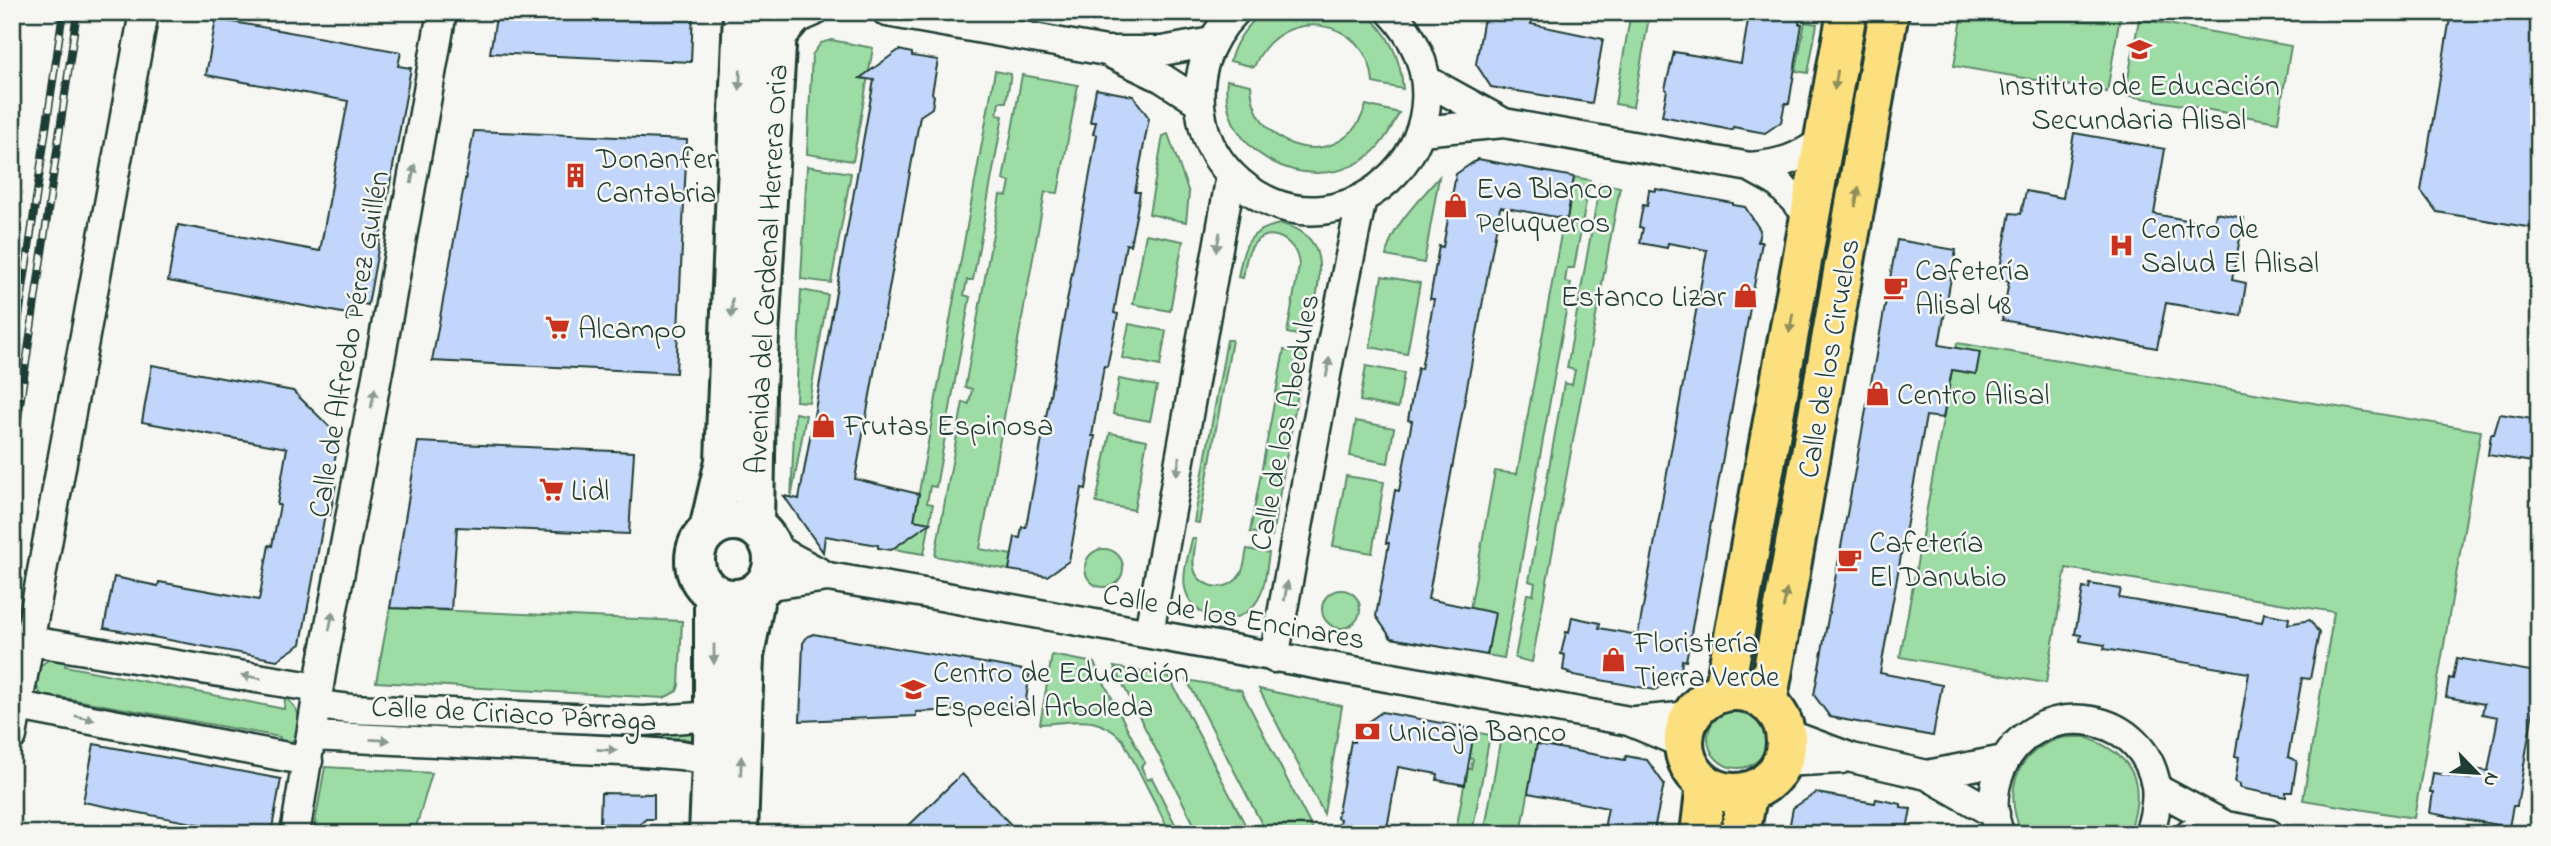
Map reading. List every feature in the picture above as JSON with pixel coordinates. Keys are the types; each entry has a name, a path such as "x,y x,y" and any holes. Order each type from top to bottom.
{"main road":[{"name":"Avenida del Cardenal Herrera Oria","path":"714,593 701,581 696,564 698,545 709,530 725,461 743,12"},
{"name":"Calle de los Ciruelos","path":"1724,692 1847,12"},
{"name":"Calle de los Ciruelos","path":"1778,733 1889,12"},
{"name":"Avenida del Cardenal Herrera Oria","path":"738,834 744,656 760,589 771,574 774,561 763,537 756,388 778,27"},
{"path":"709,530 723,523 739,521 763,537"},
{"path":"709,834 714,716 714,593 735,599 760,589"},
{"path":"1738,691 1752,694 1778,733 1772,777 1748,791 1725,792 1706,785 1689,765 1687,730 1699,706 1710,697 1738,691"},
{"path":"1700,834 1706,785"},
{"path":"1740,834 1748,791"}],"street":[{"path":"12,736 144,12"},
{"name":"Calle de Alfredo Pérez Guillén","path":"310,749 317,697 442,12"},
{"path":"778,27 813,12"},
{"path":"887,12 1106,51 1162,51 1212,43"},
{"path":"1235,12 1225,22 1202,65 1199,102 1209,142 1218,159 1231,174 1259,195 1292,207 1316,209 1339,206 1362,198 1381,186 1412,152 1421,131 1427,107 1426,79 1419,51 1405,27 1391,12"},
{"path":"1106,51 1161,78 1199,102"},
{"path":"1426,79 1504,123"},
{"path":"1421,131 1504,123 1750,167 1779,164 1800,156 1825,140"},
{"path":"1750,167 1777,182 1811,217"},
{"path":"1149,634 1231,174"},
{"name":"Calle de los Abedules","path":"1274,658 1331,348 1362,198"},
{"name":"Calle de los Encinares","path":"763,537 828,577"},
{"name":"Calle de los Encinares","path":"760,589 828,577 1687,730"},
{"name":"Calle de Ciriaco Párraga","path":"30,641 317,697 351,709 644,721 714,716"},
{"name":"Calle de Ciriaco Párraga","path":"18,706 310,749 642,752 712,761"},
{"path":"1997,827 1995,783 2004,760 2020,740 2037,728 2056,721 2076,719 2096,721 2115,729 2132,741 2144,756 2154,775 2157,789 2149,834"},
{"path":"1778,733 1852,758 1927,775 2004,760"},
{"path":"295,834 310,749"},
{"path":"1927,775 1997,827"},
{"path":"2157,789 2226,826 2269,834"},
{"path":"2190,834 2226,826"}],"green space":[{"path":"1264,12 1363,12 1380,27 1392,46 1403,89 1373,83 1368,60 1356,43 1340,32 1321,26 1302,26 1283,33 1266,47 1254,67 1230,61 1243,34"},
{"path":"1631,12 1650,12 1633,107 1615,104"},
{"path":"1864,12 1874,12 1861,87 1851,85"},
{"path":"1963,12 2098,12 2120,16 2107,92 1954,66"},
{"path":"2139,19 2291,46 2278,122 2125,95"},
{"path":"1805,22 1817,24 1808,73 1796,71"},
{"path":"831,40 873,48 853,161 807,154 812,55 821,43"},
{"path":"995,71 1011,74 1006,102 999,102 997,115 1003,116 973,280 967,280 964,295 970,297 936,487 930,486 927,503 933,504 924,554 893,549 917,521 914,520"},
{"path":"1022,75 1078,85 1058,193 1045,192 980,549 1012,555 1009,570 935,556 963,402 969,404 972,389 965,387 1000,195 1007,196 1010,182 1003,180"},
{"path":"1227,80 1251,85 1256,108 1267,127 1283,140 1301,147 1321,147 1339,141 1355,127 1366,105 1399,113 1380,145 1363,160 1340,170 1316,173 1293,170 1270,161 1251,147 1236,128 1228,106"},
{"path":"1848,102 1858,104 1830,254 1820,253"},
{"path":"1168,134 1189,193 1186,222 1149,214 1163,136"},
{"path":"807,166 851,173 831,283 801,279"},
{"path":"1439,177 1424,263 1386,256 1400,223"},
{"path":"1574,177 1590,180 1574,268 1567,268 1565,282 1571,283 1504,658 1487,655 1494,613 1470,609 1495,471 1517,474"},
{"path":"1600,183 1620,187 1532,662 1515,658 1527,594 1533,595 1535,583 1529,581 1564,383 1572,385 1575,370 1567,368"},
{"path":"1281,224 1299,231 1311,241 1317,254 1318,286 1308,337 1287,333 1299,266 1297,256 1287,241 1271,235 1256,242 1247,256 1243,278 1238,277 1242,256 1249,241 1261,230"},
{"path":"1146,234 1183,241 1170,311 1133,304"},
{"path":"1817,269 1827,271 1758,653 1749,652"},
{"path":"1382,276 1420,283 1407,354 1370,347"},
{"path":"801,290 828,295 809,402 796,401"},
{"path":"1129,324 1166,331 1160,366 1122,358"},
{"path":"1227,340 1232,340 1199,523 1194,522"},
{"path":"1957,343 2481,431 2414,818 2303,800 2334,612 2066,568 2046,683 1900,657"},
{"path":"1284,350 1305,354 1272,536 1250,532"},
{"path":"1366,366 1404,373 1398,408 1360,401"},
{"path":"1119,379 1157,386 1150,421 1113,414"},
{"path":"795,413 806,415 791,499"},
{"path":"1356,421 1394,428 1388,463 1350,456"},
{"path":"1110,433 1147,440 1134,510 1096,503"},
{"path":"1346,476 1384,482 1372,553 1333,546"},
{"path":"1192,539 1196,539 1193,560 1195,572 1204,582 1216,587 1229,584 1240,575 1247,549 1269,553 1261,593 1246,613 1225,619 1215,618 1196,608 1189,599 1184,576"},
{"path":"1104,549 1117,555 1123,568 1117,581 1104,587 1091,581 1085,568 1091,555"},
{"path":"1341,590 1355,595 1360,609 1355,623 1341,628 1327,623 1322,609 1327,595"},
{"path":"390,608 682,621 679,685 677,691 664,698 376,682"},
{"path":"1052,655 1094,663 1145,763 1141,766 1147,780 1152,778 1180,834 1171,834 1123,740 1113,731 1085,721 1040,724"},
{"path":"51,658 65,658 65,666 284,709 285,698 300,718 299,732 289,743 280,746 280,737 59,697 57,706 43,696 36,684 38,670"},
{"path":"1114,667 1169,677 1250,834 1199,834"},
{"path":"1187,680 1241,690 1315,834 1267,834"},
{"path":"1259,689 1342,706 1324,814"},
{"path":"1738,708 1759,717 1768,738 1759,759 1738,768 1717,759 1708,738 1717,717"},
{"path":"337,723 631,730 630,736 336,729"},
{"path":"701,727 701,743 683,738 653,738 652,731"},
{"path":"1474,732 1490,735 1472,834 1448,834 1449,829 1456,830 1467,769 1471,769 1473,759 1469,758"},
{"path":"1501,736 1537,744 1521,834 1484,834"},
{"path":"2085,737 2116,753 2126,762 2132,773 2137,800 2129,833 2022,834 2014,805 2014,791 2022,766 2030,755 2057,739"},
{"path":"325,767 432,773 414,834 313,834"}],"building":[{"path":"497,12 693,12 691,62 490,53"},
{"path":"1488,12 1530,12 1531,24 1603,39 1592,103 1491,87 1476,64 1484,17 1487,18"},
{"path":"1754,12 1801,12 1799,24 1802,24 1789,104 1785,103 1781,122 1765,133 1733,127 1732,130 1662,116 1674,52 1741,63 1749,14 1753,15"},
{"path":"2451,12 2539,12 2539,229 2437,212 2421,191"},
{"path":"216,19 401,52 398,66 411,68 368,305 355,302 353,315 168,281 178,225 320,251 348,101 206,75"},
{"path":"899,50 912,53 912,56 938,60 932,108 920,116 855,479 919,494 914,520 930,523 891,550 878,548 878,545 825,536 823,552 784,496 799,499 874,80 860,78"},
{"path":"1096,89 1133,96 1149,118 1135,192 1140,192 1136,216 1130,245 1126,244 1114,313 1118,314 1107,367 1104,366 1086,489 1082,488 1069,561 1047,576 1009,570 1015,537 1020,538 1022,527 1026,527 1056,362 1097,135 1093,134 1096,122 1090,122"},
{"path":"474,131 687,140 676,373 432,361"},
{"path":"2074,133 2165,149 2154,214 2214,225 2216,213 2244,218 2232,280 2246,283 2241,316 2166,303 2157,348 2002,320 2009,281 1998,279 2010,213 2021,214 2026,191 2063,198"},
{"path":"1478,159 1574,177 1567,219 1500,208 1428,599 1495,613 1487,655 1391,638 1376,616 1395,490 1399,491 1412,421 1408,420 1414,386 1418,368 1421,369 1434,299 1430,299 1439,246 1443,247 1456,174"},
{"path":"1656,189 1745,207 1760,230 1758,242 1762,242 1686,661 1682,660 1681,672 1655,690 1568,674 1569,672 1563,670 1565,655 1561,654 1572,617 1600,623 1599,628 1638,635 1707,250 1668,243 1667,248 1640,243 1643,228 1639,227 1643,205 1647,206 1649,190"},
{"path":"1897,240 1956,250 1939,345 1980,352 1976,374 1952,370 1943,418 1926,416 1880,673 1942,685 1933,736 1830,717 1814,695"},
{"path":"152,365 293,391 339,436 331,482 336,483 330,515 325,514 301,644 277,660 104,628 114,577 158,586 159,582 259,600 269,545 272,546 280,505 277,505 287,448 142,422"},
{"path":"2500,414 2539,420 2539,463 2488,455 2491,434 2494,434"},
{"path":"418,442 634,452 629,534 457,527 451,610 390,608"},
{"path":"2090,584 2121,589 2119,598 2262,622 2264,613 2289,618 2288,624 2310,620 2319,633 2310,679 2302,678 2288,757 2297,761 2292,792 2286,792 2286,797 2240,788 2240,784 2235,782 2239,757 2235,756 2249,673 2104,649 2105,645 2080,641 2081,635 2075,634 2083,588 2089,589"},
{"path":"813,634 1030,671 1025,707 916,712 916,716 800,721 803,643"},
{"path":"2457,658 2536,672 2533,693 2536,693 2517,806 2513,806 2509,827 2430,813 2433,773 2471,779 2473,769 2488,771 2498,717 2482,714 2484,704 2446,697 2449,678 2453,679"},
{"path":"1382,712 1468,728 1468,731 1474,732 1465,785 1437,780 1438,774 1398,767 1386,834 1337,834 1340,819 1337,818 1351,741 1354,742 1356,730"},
{"path":"94,744 281,779 271,834 212,834 213,827 83,802"},
{"path":"1537,744 1625,760 1626,756 1647,760 1664,784 1653,834 1603,834 1608,808 1528,793"},
{"path":"962,774 1020,834 900,834"},
{"path":"601,793 654,794 654,819 646,819 639,825 600,824"},
{"path":"1816,793 1875,803 1876,799 1901,804 1901,808 1911,809 1906,834 1788,834 1793,808"}],"railway":[{"path":"12,365 63,12"},
{"path":"12,460 77,12"}],"place":[{"name":"Instituto de Educación Secundaria Alisal","path":"2139,50"},
{"name":"Donanfer Cantabria","path":"576,175"},
{"name":"Eva Blanco Peluqueros","path":"1456,205"},
{"name":"Centro de Salud El Alisal","path":"2121,245"},
{"name":"Cafetería Alisal 48","path":"1895,287"},
{"name":"Estanco Lizar","path":"1746,296"},
{"name":"Alcampo","path":"558,328"},
{"name":"Centro Alisal","path":"1877,394"},
{"name":"Frutas Espinosa","path":"824,425"},
{"name":"Lidl","path":"551,490"},
{"name":"Cafetería El Danubio","path":"1849,559"},
{"name":"Floristería Tierra Verde","path":"1614,659"},
{"name":"Centro de Educación Especial Arboleda","path":"913,689"},
{"name":"Unicaja Banco","path":"1368,731"}]}
